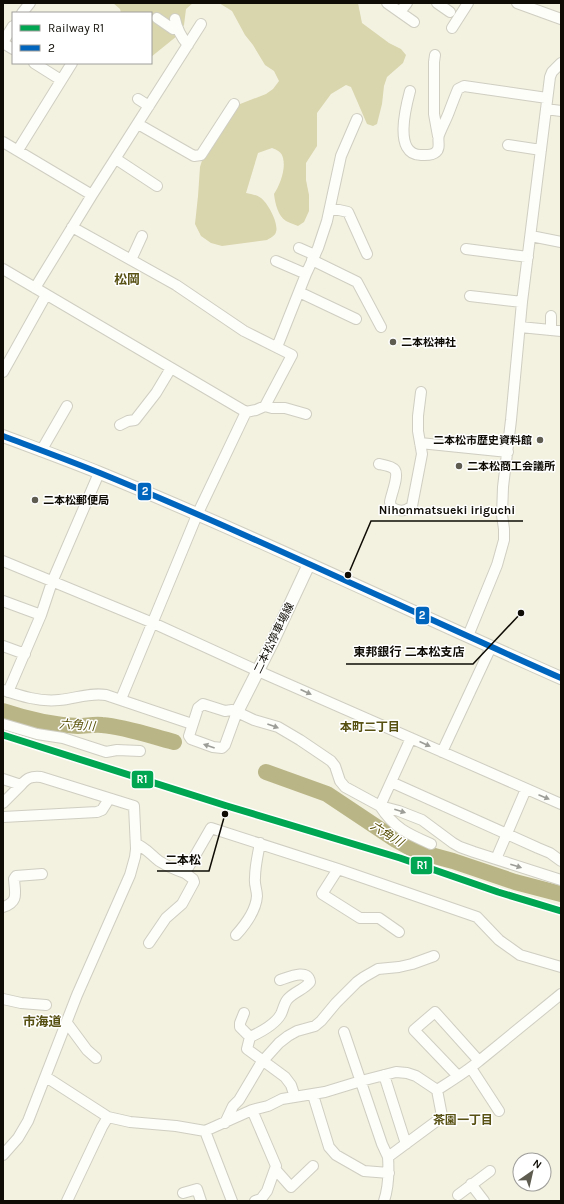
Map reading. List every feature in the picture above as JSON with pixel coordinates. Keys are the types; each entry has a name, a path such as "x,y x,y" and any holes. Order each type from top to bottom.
{"main road":[{"path":"3,436 100,473 198,515 561,678"},
{"name":"二本松停車場線","path":"237,712 309,564"}],"street":[{"path":"23,12 30,3"},
{"path":"387,3 414,22"},
{"path":"400,12 407,3"},
{"path":"437,3 450,12"},
{"path":"452,28 468,3"},
{"path":"517,3 561,19"},
{"path":"157,18 173,29 176,24 183,40 188,45"},
{"path":"35,288 92,195 201,24"},
{"path":"9,26 3,42 12,48"},
{"path":"410,91 404,122 405,144 407,149 418,155 435,153 439,146 434,114 434,62 436,55"},
{"path":"468,636 497,565 504,540 502,515 503,487 508,452 522,302 550,77 552,72 561,63"},
{"path":"36,64 61,80"},
{"path":"18,150 71,64"},
{"path":"438,136 458,89 464,86 547,98"},
{"path":"138,99 149,106"},
{"path":"138,124 194,156 200,155 234,104"},
{"path":"546,109 561,111"},
{"path":"277,347 327,221 341,156 344,146 357,119"},
{"path":"3,142 92,195"},
{"path":"508,145 541,150"},
{"path":"116,159 157,186"},
{"path":"330,208 348,212 367,254"},
{"path":"3,269 246,412 256,410 264,406 292,356 244,331 176,285 72,227"},
{"path":"131,260 142,236"},
{"path":"531,236 561,242"},
{"path":"299,248 313,258 357,282 381,327"},
{"path":"466,249 528,257"},
{"path":"276,261 306,274"},
{"path":"299,292 356,318"},
{"path":"3,371 46,295"},
{"path":"470,296 522,302"},
{"path":"520,327 556,330 551,316"},
{"path":"120,425 128,421 135,420 156,393 171,368"},
{"path":"379,464 391,467 395,470 396,475 390,502 391,507 403,511 408,509 412,506 422,454 418,431 421,392"},
{"path":"41,451 68,406"},
{"path":"264,406 272,408 285,408 306,414"},
{"path":"121,699 198,515 246,412"},
{"path":"420,443 508,452"},
{"path":"100,473 52,582 25,654 5,691 38,700 58,700 99,694 121,699 192,724"},
{"path":"3,561 153,623 561,804"},
{"path":"3,601 40,615"},
{"path":"3,646 25,654"},
{"path":"442,752 491,647"},
{"path":"237,712 225,745 222,748 213,747 191,739 189,736 198,708 203,704 225,711 232,710 237,712 254,720 278,727 324,755 331,761 335,766 343,785 380,806 399,811 422,820 460,847 496,859 560,876"},
{"path":"3,724 37,734 63,738 106,752 117,750 140,751"},
{"path":"380,806 411,738"},
{"path":"3,803 27,779 33,776 41,777 134,806 136,844 135,857 130,875 77,995 46,1077 24,1129 3,1155"},
{"path":"3,780 21,785"},
{"path":"391,782 550,854 561,862"},
{"path":"496,859 526,789"},
{"path":"3,817 97,812 102,810 108,798"},
{"path":"380,806 392,822 406,833 431,844"},
{"path":"185,873 211,828 338,869 477,917 499,940 520,956 561,967"},
{"path":"236,935 245,925 255,906 257,895 254,886 260,843"},
{"path":"136,844 141,846 160,861 185,873 194,882 182,904 166,918 149,943"},
{"path":"338,869 322,894 360,918 379,918 399,932"},
{"path":"3,907 12,902 15,898 14,879 16,876 42,874"},
{"path":"225,1123 233,1106 239,1100 263,1060 279,1043 288,1036 302,1029 315,1026 357,982 378,969 400,967 434,956"},
{"path":"280,980 302,974 307,975 310,982 287,1000 276,1020 266,1028 250,1037 247,1048 285,1077 291,1084 295,1097"},
{"path":"437,1090 471,1068 561,994"},
{"path":"3,1007 3,999 21,1003 46,1005"},
{"path":"458,1076 414,1030 435,1012 479,1061"},
{"path":"244,1013 240,1027 250,1037"},
{"path":"67,1023 87,1050 96,1058"},
{"path":"344,1032 382,1144 388,1157 389,1173 384,1201"},
{"path":"471,1068 500,1111"},
{"path":"46,1077 108,1117 130,1122 176,1126 205,1131 252,1110 268,1106 282,1099 313,1095 396,1072 407,1073 416,1076 437,1090 442,1116 388,1157"},
{"path":"384,1075 406,1144"},
{"path":"313,1095 329,1147 336,1155 364,1170 389,1173"},
{"path":"252,1110 276,1166 267,1191 261,1199 255,1201"},
{"path":"67,1201 108,1117"},
{"path":"205,1131 232,1201"},
{"path":"275,1169 292,1187 313,1166"},
{"path":"458,1195 490,1171"},
{"path":"471,1184 484,1201"},
{"path":"183,1193 197,1188 201,1201"}],"shaded area":[{"path":"113,3 193,3 186,9 184,25 177,36 152,56 152,12 121,12 120,9"},
{"path":"219,3 358,3 362,23 389,43 401,49 406,55 403,63 387,77 377,124 373,126 367,124 351,87 346,85 331,94 317,113 317,146 306,163 309,211 304,222 298,226 287,222 283,219 277,209 274,194 282,177 284,162 280,153 272,148 258,153 246,193 259,197 267,204 276,224 277,228 275,233 267,240 222,246 211,243 201,236 195,224 200,167 205,151 235,106 266,94 273,89 279,81 274,71 265,65 245,35 232,11"}],"waterway":[{"name":"六角川","path":"3,711 49,723 78,726 111,726 174,742"},
{"name":"六角川","path":"266,772 327,794 396,840 416,851 453,861 515,882 561,894"}],"rail line":[{"name":"R1","path":"3,735 227,806 400,858 498,892 561,911"}],"transit line":[{"name":"2","path":"3,436 100,473 216,522 561,678"}],"place":[{"name":"二本松神社","path":"393,342"},
{"name":"二本松市歴史資料館","path":"540,440"},
{"name":"二本松商工会議所","path":"459,466"},
{"name":"二本松郵便局","path":"35,500"},
{"name":"Nihonmatsueki iriguchi","path":"348,575"},
{"name":"東邦銀行 二本松支店","path":"521,613"},
{"name":"二本松","path":"225,814"}],"district":[{"name":"松岡","path":"127,279"},
{"name":"本町二丁目","path":"370,727"},
{"name":"市海道","path":"42,1021"},
{"name":"茶園一丁目","path":"463,1120"}]}
